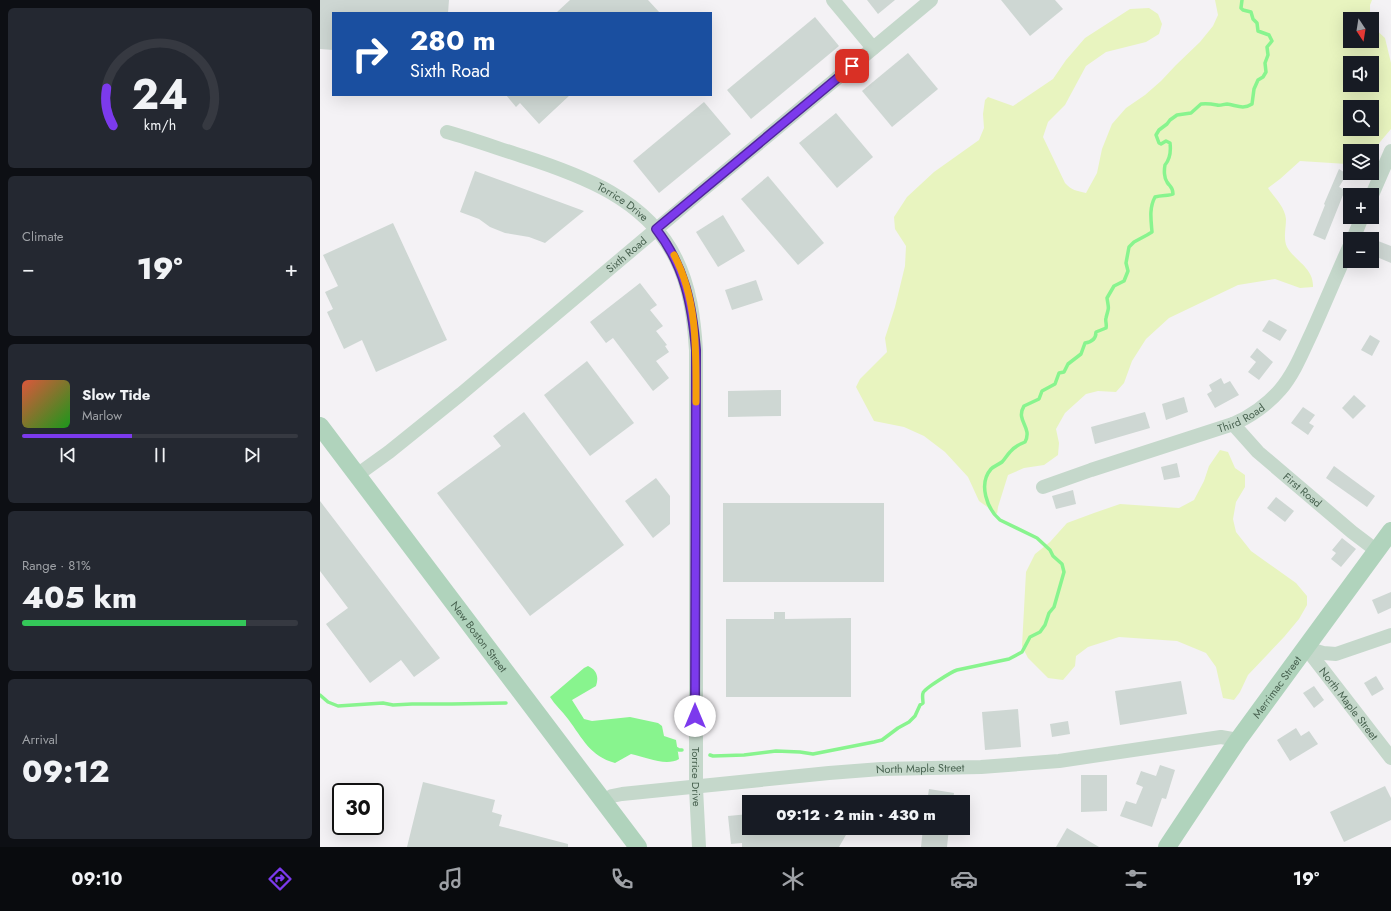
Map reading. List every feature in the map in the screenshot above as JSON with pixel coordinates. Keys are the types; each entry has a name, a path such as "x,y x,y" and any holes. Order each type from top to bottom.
{"main road":[{"name":"New Boston Street","path":"320,426 638,847"},
{"name":"Merrimac Street","path":"1167,847 1238,740 1391,531"}],"street":[{"path":"833,0 873,48"},
{"name":"Sixth Road","path":"357,475 385,456 455,399 931,0"},
{"name":"Torrice Drive","path":"447,132 556,167 607,190 633,207 656,229 671,250 684,279 692,313 696,350 696,788 699,847"},
{"path":"1375,188 1391,151"},
{"name":"Third Road","path":"1043,486 1112,462 1233,424 1246,418 1278,392 1288,379 1302,352 1343,261"},
{"name":"First Road","path":"1233,424 1258,452 1352,532 1377,551"},
{"path":"1306,648 1323,653 1336,654 1390,636"},
{"name":"North Maple Street","path":"1306,648 1391,758"},
{"name":"North Maple Street","path":"604,801 617,795 696,788 790,776 881,769 964,768 1033,764 1064,761 1221,737 1238,740"}],"shaded area":[{"path":"1215,0 1372,0 1370,12 1343,12 1343,48 1379,48 1379,32 1385,38 1391,63 1391,129 1379,144 1343,144 1343,164 1300,161 1268,188 1284,210 1286,219 1285,237 1287,247 1307,270 1312,280 1313,287 1300,288 1275,279 1238,285 1169,318 1146,339 1132,361 1124,383 1116,392 1098,391 1086,394 1065,413 1056,429 1059,443 1058,455 1044,465 1024,468 1008,475 997,514 979,501 968,477 945,452 924,436 904,427 874,421 856,387 860,379 887,352 885,338 895,307 905,266 906,246 895,229 894,217 907,197 934,172 979,140 984,128 983,114 985,100 988,97 1013,106 1053,79 1066,60 1085,38 1130,9 1149,8 1158,14 1162,24 1159,34 1146,42 1106,52 1086,66 1065,105 1048,122 1043,137 1065,183 1072,189 1086,193 1097,173 1102,149 1112,124 1126,108 1145,95 1161,81 1200,42 1213,26 1218,15"},
{"path":"1220,450 1228,452 1235,468 1245,475 1245,487 1236,502 1233,519 1236,532 1251,551 1296,583 1307,596 1307,605 1299,619 1248,675 1240,692 1234,700 1223,698 1216,667 1206,653 1177,641 1119,637 1088,647 1076,656 1075,666 1063,680 1048,678 1028,658 1022,646 1026,572 1035,554 1050,542 1067,523 1120,504 1179,508 1194,500 1204,481 1209,466"},
{"path":"588,666 596,674 596,686 572,700 584,719 592,721 630,717 658,723 662,726 664,736 676,740 679,759 662,762 631,754 615,763 599,756 588,746 550,697"}],"building":[{"path":"320,0 449,0 448,12 332,12 332,50 320,49"},
{"path":"570,0 648,0 659,12 557,12"},
{"path":"867,0 895,0 878,14"},
{"path":"1001,0 1055,0 1063,9 1030,36"},
{"path":"815,17 839,46 751,119 727,90"},
{"path":"908,53 938,89 892,127 862,91"},
{"path":"507,96 569,96 539,124 520,103 516,107"},
{"path":"704,102 731,134 659,193 633,161"},
{"path":"836,113 873,157 837,188 799,143"},
{"path":"1339,169 1343,172 1343,180 1339,187 1343,189 1343,195 1325,240 1313,235 1325,205 1324,204"},
{"path":"475,171 584,211 545,243 529,237 505,233 490,227 479,219 460,212"},
{"path":"768,176 824,243 798,265 741,199"},
{"path":"723,215 745,251 718,267 696,232"},
{"path":"393,223 447,340 376,372 362,340 344,349 327,312 333,309 325,292 338,286 323,255"},
{"path":"1379,241 1391,246 1391,263 1379,258"},
{"path":"756,280 763,300 732,310 725,290"},
{"path":"640,283 657,305 650,310 663,326 656,331 667,345 665,346 669,352 656,361 669,378 653,391 613,338 606,343 590,322"},
{"path":"1269,320 1287,330 1280,341 1262,331"},
{"path":"1370,335 1380,341 1372,356 1361,350"},
{"path":"1257,348 1273,362 1259,380 1248,372 1256,362 1250,357"},
{"path":"587,361 634,423 590,456 544,395"},
{"path":"1221,378 1224,384 1230,381 1239,395 1215,408 1207,394 1212,391 1209,385"},
{"path":"781,390 781,416 728,417 728,391"},
{"path":"1354,395 1366,406 1353,419 1342,408"},
{"path":"1184,397 1188,412 1166,420 1162,404"},
{"path":"1303,407 1315,415 1309,423 1314,426 1308,435 1291,423"},
{"path":"524,412 624,545 530,616 437,493 501,446 493,436"},
{"path":"1145,412 1150,428 1095,444 1091,427"},
{"path":"1177,463 1180,477 1164,480 1161,467"},
{"path":"1334,466 1375,496 1367,507 1326,478"},
{"path":"656,478 670,496 670,524 653,538 625,501"},
{"path":"1073,490 1076,504 1056,509 1052,496"},
{"path":"1276,497 1294,511 1285,522 1267,508"},
{"path":"320,501 440,658 414,677 401,660 370,683 326,624 348,608 320,571"},
{"path":"723,503 884,503 884,582 723,582"},
{"path":"1342,538 1356,549 1341,567 1331,559 1336,553 1332,550"},
{"path":"1391,592 1391,608 1378,614 1372,600"},
{"path":"774,612 785,612 785,619 851,618 851,697 726,697 726,619 774,619"},
{"path":"1376,676 1384,689 1372,696 1364,683"},
{"path":"1181,681 1187,714 1120,725 1115,691"},
{"path":"1314,686 1324,700 1314,708 1303,693"},
{"path":"1018,709 1021,747 985,750 982,712"},
{"path":"1068,721 1070,734 1052,737 1050,724"},
{"path":"1296,728 1301,736 1309,731 1318,744 1290,761 1277,740"},
{"path":"1160,765 1175,770 1166,799 1162,798 1152,827 1120,816 1126,801 1136,804 1143,787 1136,784 1141,771 1156,776"},
{"path":"1081,775 1107,775 1107,811 1081,812"},
{"path":"423,782 495,800 492,812 502,815 499,826 568,844 568,847 407,847"},
{"path":"1385,786 1391,798 1391,820 1344,842 1330,812"},
{"path":"929,789 954,793 954,795 928,795"},
{"path":"742,815 742,835 846,835 839,847 742,847 742,843 731,844 728,816"},
{"path":"1067,828 1099,847 1056,847"},
{"path":"922,835 948,835 947,847 921,847"}],"waterway":[{"path":"710,755 744,755 776,751 813,754 882,740 909,722 915,716 920,705 923,703 923,693 933,684 957,670 1009,659 1022,652 1030,637 1040,632 1045,625 1049,613 1054,607 1064,572 1062,564 1037,538 1000,520 995,515 991,510 986,496 985,482 987,475 991,469 1002,462 1013,449 1025,442 1027,432 1021,416 1024,406 1039,399 1042,391 1055,384 1059,373 1064,372 1068,364 1081,354 1085,343 1093,340 1096,332 1106,328 1108,308 1107,298 1114,286 1124,281 1128,271 1126,263 1129,247 1134,242 1152,232 1151,210 1155,197 1173,194 1172,188 1166,180 1164,174 1165,165 1170,155 1170,143 1166,141 1161,144 1159,143 1156,135 1159,130 1177,115 1191,113 1201,104 1227,104 1243,107 1252,104 1254,89 1258,80 1263,77 1266,72 1265,63 1268,55 1267,47 1272,41 1269,35 1258,31 1257,23 1253,19 1251,12 1241,8 1242,0"},
{"path":"320,695 328,702 338,706 383,703 393,705 506,703"},
{"path":"674,747 682,750"}],"slow traffic":[{"path":"674,255 684,279 693,320 696,350 696,402"}],"route":[{"path":"695,716 696,350 692,313 684,279 671,250 656,229 852,66"}]}
